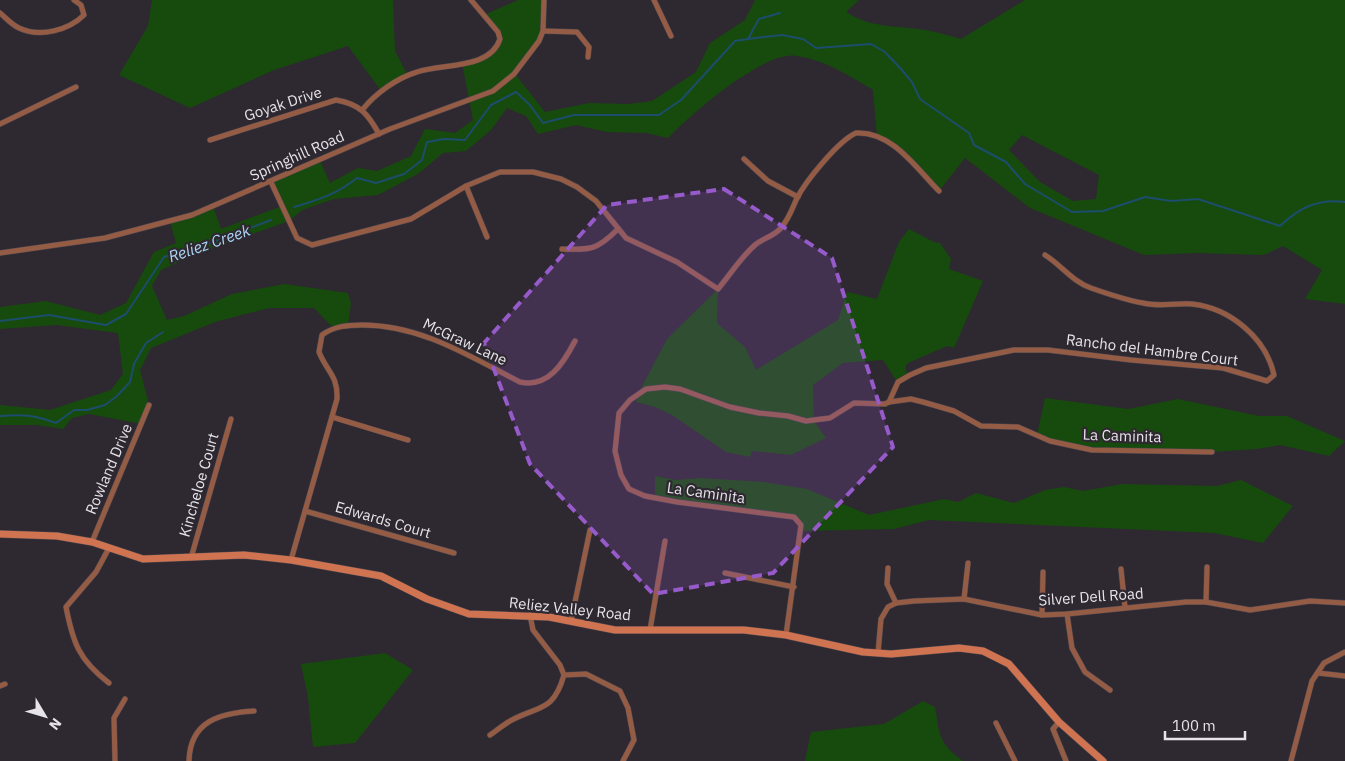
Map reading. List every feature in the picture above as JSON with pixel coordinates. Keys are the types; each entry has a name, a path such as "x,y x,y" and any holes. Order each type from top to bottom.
{"main road":[{"name":"Reliez Valley Road","path":"0,534 57,536 92,542 143,559 244,555 291,560 381,576 427,599 469,614 530,616 570,621 615,630 744,630 786,635 878,653 906,654 959,648 983,651 1009,664 1059,722 1103,761"}],"street":[{"path":"0,14 19,28 43,33 76,23 84,14 81,5 74,0"},
{"path":"379,134 363,109 382,92 415,72 472,62 492,52 500,39 498,32 471,0"},
{"name":"Springhill Road","path":"0,253 105,238 192,215 379,134 498,88 514,74 540,41 543,31 544,0"},
{"path":"654,0 671,36"},
{"path":"543,31 576,32 589,47 588,57"},
{"path":"0,124 76,87"},
{"name":"Goyak Drive","path":"210,140 336,100 351,102 363,109"},
{"path":"271,182 297,238 312,245 411,219 466,186 500,172 532,172 561,179 596,201 618,229 631,241 677,262 718,289 757,243 768,239 780,230 790,216 798,197 849,136 863,133 877,136 892,143 939,191"},
{"path":"744,159 768,181 798,197"},
{"path":"466,186 487,237"},
{"path":"562,249 585,250 603,244 618,229"},
{"name":"Rancho del Hambre Court","path":"889,402 898,382 926,368 1001,352 1048,350 1223,368 1267,381 1274,375 1267,354 1257,339 1249,330 1231,318 1201,306 1142,303 1092,289 1083,285 1045,255"},
{"name":"McGraw Lane","path":"291,560 332,417 338,386 319,352 322,335 329,330 348,325 381,325 411,330 444,342 520,382 530,384 537,384 549,376 567,356 575,341"},
{"name":"La Caminita","path":"786,635 801,525 794,517 644,496 629,489 624,482 615,452 620,413 630,400 646,389 664,386 680,389 730,406 806,421 830,418 854,403 877,405 911,400 954,411 981,426 1018,426 1050,442 1092,450 1212,452"},
{"name":"Rowland Drive","path":"92,542 149,405"},
{"path":"332,417 408,440"},
{"name":"Kincheloe Court","path":"191,558 231,419"},
{"name":"Edwards Court","path":"305,511 454,553"},
{"path":"570,621 590,530"},
{"path":"650,630 666,541"},
{"path":"108,683 92,671 83,660 71,634 66,607 96,572 110,548"},
{"path":"964,599 968,562"},
{"path":"1206,602 1207,567"},
{"path":"878,653 881,619 888,607 896,603 887,584 888,568"},
{"path":"1121,569 1125,608"},
{"path":"1042,615 1043,572"},
{"path":"724,573 794,587"},
{"name":"Silver Dell Road","path":"896,603 964,599 1042,615 1206,602 1250,610 1310,601 1345,603"},
{"path":"1067,614 1072,648 1084,672 1110,690"},
{"path":"490,735 510,721 543,708 557,695 564,674 560,664 533,630 530,616"},
{"path":"1291,761 1312,682 1324,663 1345,652"},
{"path":"1318,673 1345,676"},
{"path":"564,674 586,674 620,691 628,708 634,740 623,761"},
{"path":"114,761 114,718 125,699"},
{"path":"188,761 192,737 208,722 236,712 254,711"},
{"path":"1059,722 1053,729 1066,761"},
{"path":"996,723 1015,761"}],"highlighted area":[{"path":"724,189 832,258 893,447 773,573 653,594 530,464 484,343 607,205"}],"green space":[{"path":"152,0 393,0 395,51 408,76 382,92 348,46 274,70 190,108 119,75 148,26"},
{"path":"518,0 544,0 543,31 515,74 545,112 589,103 629,104 652,101 696,72 710,43 745,20 755,0 859,0 846,12 867,22 920,29 961,39 1025,0 1345,0 1345,304 1305,299 1322,270 1283,246 1264,255 1196,253 1144,255 1030,208 965,158 939,191 900,151 877,136 873,90 837,69 817,61 797,56 783,57 766,63 729,86 693,114 668,138 646,133 607,132 576,125 538,134 526,116 507,108 491,130 466,151 443,153 418,174 378,195 334,199 302,210 289,221 202,252 161,270 152,286 167,320 184,316 232,294 284,284 348,293 351,303 348,325 334,329 314,308 269,308 215,322 151,348 140,370 149,405 142,424 89,414 72,418 63,429 37,425 0,425 0,405 50,410 111,390 123,374 118,333 56,325 0,329 0,307 46,301 100,315 126,303 154,252 176,243 170,221 213,206 221,229 282,206 271,182 319,159 330,183 358,168 377,171 411,156 425,129 455,133 473,120 462,63 482,57 498,46 498,32 484,15","holes":["1022,135 1099,175 1096,199 1073,201 1040,182 1009,150"]},
{"path":"909,229 934,242 940,243 951,259 949,269 983,281 954,348 947,346 908,363 905,367 907,373 896,380 883,360 843,363 813,385 814,421 826,438 791,455 752,451 750,457 726,452 672,415 655,407 636,402 640,390 667,339 718,289 717,323 745,347 756,370 838,320 847,292 877,299 899,242"},
{"path":"1045,398 1128,409 1178,399 1259,416 1287,416 1345,441 1329,456 1280,445 1257,449 1212,452 1092,450 1037,435"},
{"path":"655,476 676,480 700,478 764,482 807,489 869,515 944,499 958,502 976,493 1014,503 1045,490 1064,487 1083,491 1122,484 1217,486 1241,480 1293,506 1263,543 1214,533 929,520 894,529 801,531 801,525 794,517 655,498"},
{"path":"385,653 413,670 355,743 313,747 308,697 301,664"},
{"path":"923,701 935,707 941,738 949,749 963,761 805,761 811,732 884,724"}],"waterway":[{"name":"Reliez Creek","path":"294,207 327,196 357,178 376,183 404,174 422,160 427,142 444,139 465,140 491,105 516,92 530,105 543,123 574,115 659,115 681,100 735,41 748,39 759,19 780,13"},
{"path":"748,39 782,35 803,39 816,48 871,44 885,52 901,69 912,82 920,99 969,133 974,145 1006,162 1025,184 1072,212 1103,211 1145,197 1171,201 1198,199 1280,226 1302,209 1318,203 1345,202"},
{"name":"Reliez Creek","path":"0,321 49,315 106,325 126,314 164,257 208,244 271,220"},
{"path":"0,416 28,416 56,423 74,410 87,410 105,405 117,396 130,382 134,364 146,343 163,332"}]}
